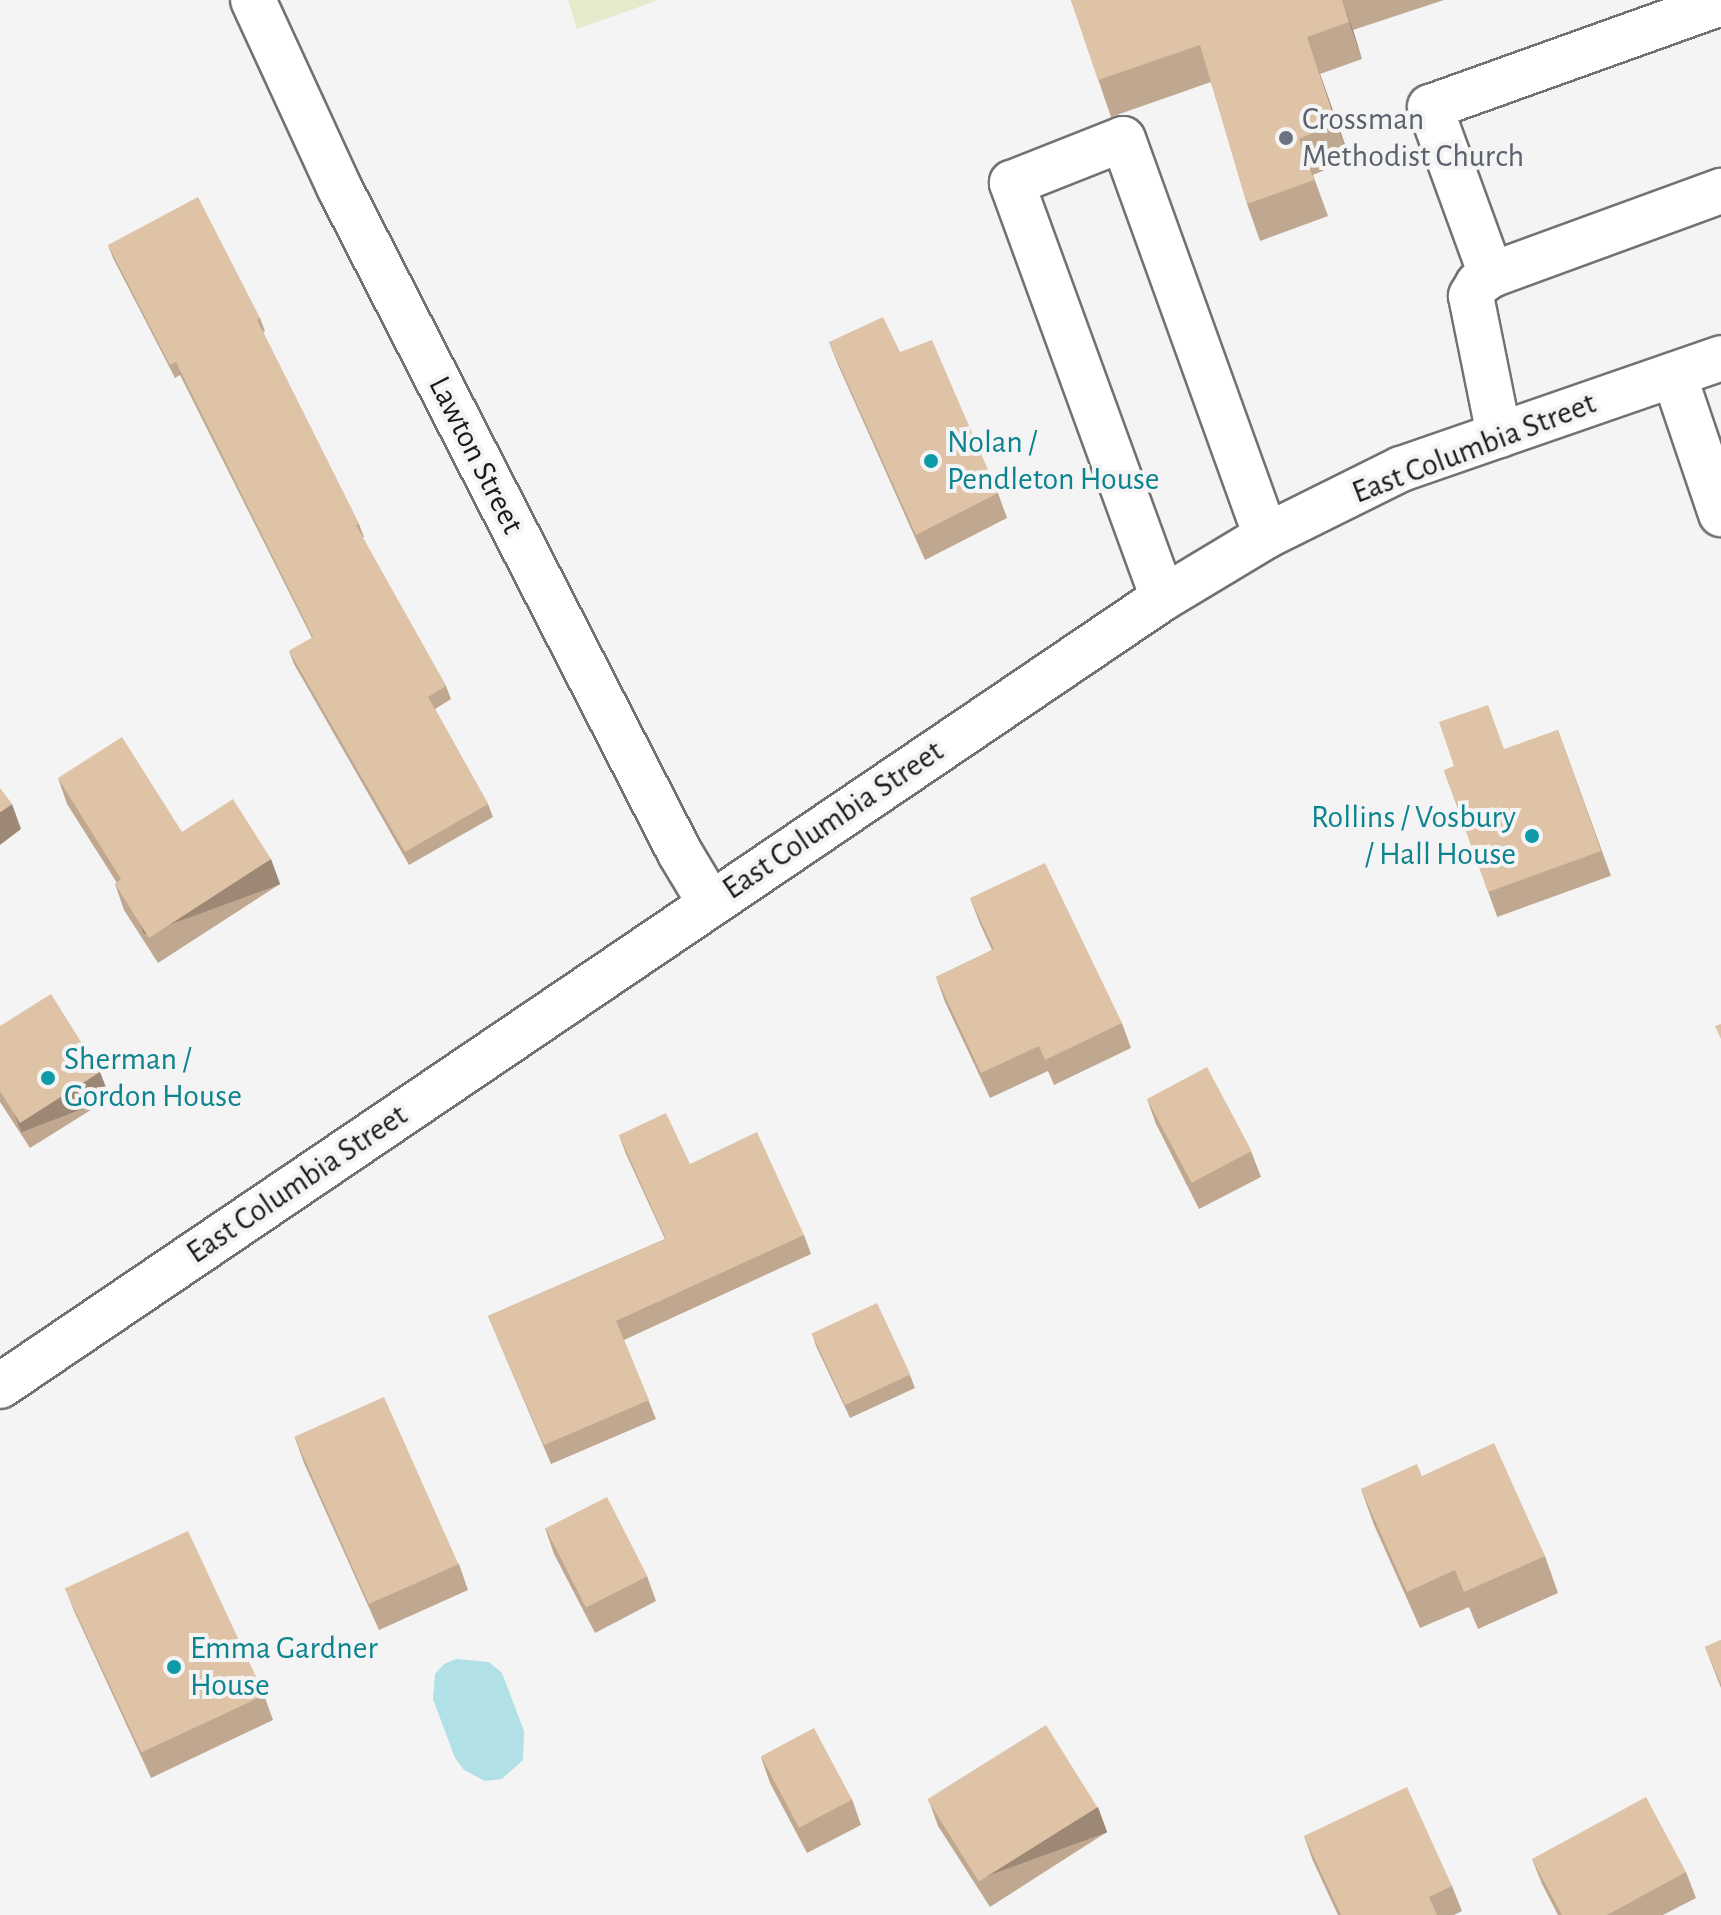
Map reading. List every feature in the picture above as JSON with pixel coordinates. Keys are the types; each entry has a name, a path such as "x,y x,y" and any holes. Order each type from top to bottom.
{"street":[{"name":"Lawton Street","path":"253,0 346,201 673,841 710,903"},
{"path":"1491,275 1430,107 1721,3"},
{"path":"1163,598 1012,183 1123,139 1266,536"},
{"path":"1499,435 1471,296 1478,284 1491,275 1721,191"},
{"name":"East Columbia Street","path":"0,1386 1163,598 1266,536 1401,469 1721,358"},
{"path":"1674,375 1721,514"}],"green space":[{"path":"568,0 659,0 577,29"}],"water":[{"path":"456,1659 489,1662 502,1673 524,1731 523,1760 502,1779 485,1781 464,1770 455,1758 433,1699 435,1674 444,1664"}],"building":[{"name":"Crossman Methodist Church","path":"1071,0 1342,0 1349,22 1307,37 1336,123 1299,139 1314,180 1247,204 1200,45 1098,80"},
{"path":"198,197 260,318 257,320 359,524 356,525 446,686 428,697 488,804 405,852 289,651 313,637 176,362 170,365 108,245"},
{"name":"Nolan / Pendleton House","path":"883,317 900,352 932,340 998,493 916,535 829,342"},
{"name":"Rollins / Vosbury / Hall House","path":"1488,705 1504,749 1558,730 1601,851 1488,892 1444,770 1454,766 1439,722"},
{"path":"122,737 182,832 233,799 271,859 149,938 115,884 121,879 58,778"},
{"path":"0,788 12,804 0,812"},
{"path":"1045,863 1122,1023 1045,1060 1039,1046 981,1073 936,977 994,949 970,898"},
{"name":"Sherman / Gordon House","path":"51,994 100,1072 20,1123 0,1091 0,1026"},
{"path":"1721,1024 1721,1039 1715,1026"},
{"path":"1207,1067 1252,1151 1192,1183 1147,1099"},
{"path":"666,1113 690,1164 757,1132 804,1235 616,1321 649,1400 544,1445 488,1316 666,1239 619,1135"},
{"path":"877,1303 910,1375 845,1405 812,1333"},
{"path":"384,1397 458,1564 369,1604 294,1437"},
{"path":"1494,1443 1545,1556 1464,1592 1455,1570 1407,1592 1361,1489 1417,1464 1422,1476"},
{"path":"607,1497 647,1576 586,1608 546,1528"},
{"name":"Emma Gardner House","path":"188,1531 264,1695 141,1753 65,1588"},
{"path":"1721,1640 1721,1684 1705,1647"},
{"path":"1046,1725 1097,1807 979,1881 927,1799"},
{"path":"814,1728 852,1800 799,1828 761,1756"},
{"path":"1407,1787 1452,1886 1429,1897 1437,1915 1341,1915 1304,1836"},
{"path":"1646,1797 1686,1872 1607,1915 1562,1915 1532,1859"}],"place":[{"name":"Crossman Methodist Church","path":"1286,138"},
{"name":"Nolan / Pendleton House","path":"931,461"},
{"name":"Rollins / Vosbury / Hall House","path":"1532,836"},
{"name":"Sherman / Gordon House","path":"48,1078"},
{"name":"Emma Gardner House","path":"174,1667"}]}
